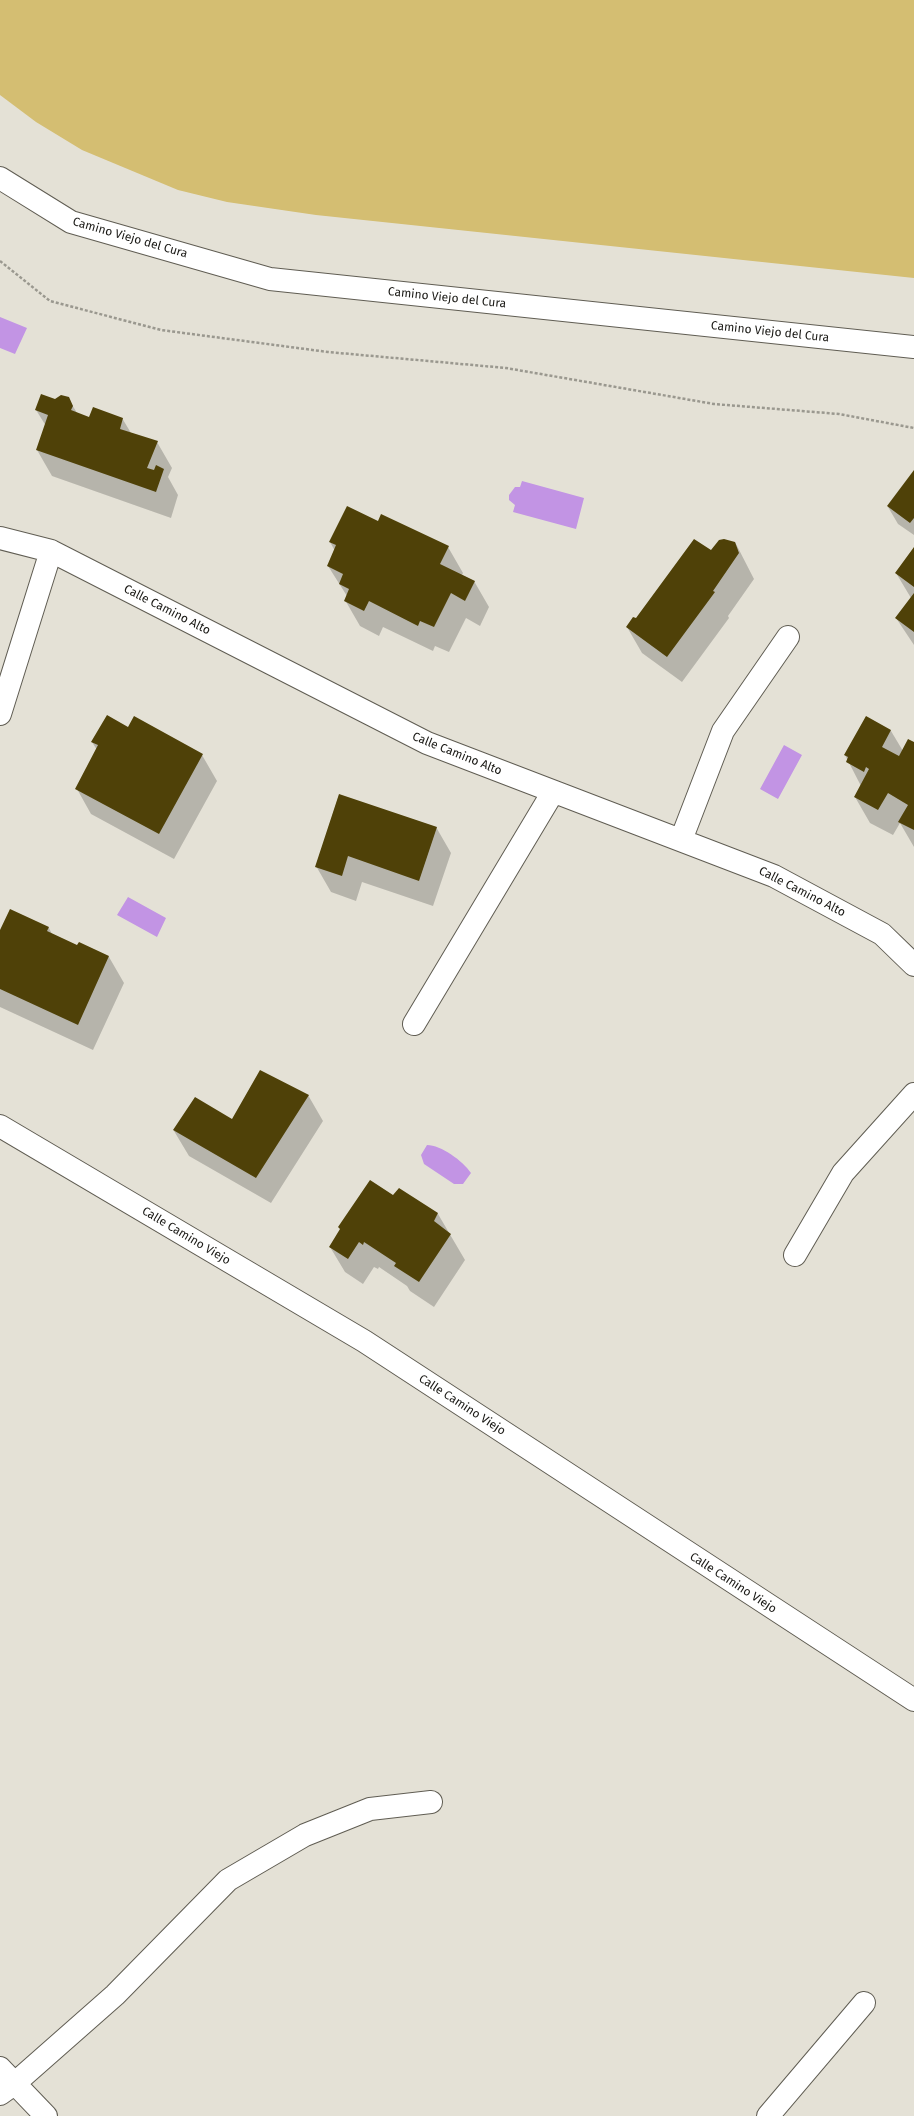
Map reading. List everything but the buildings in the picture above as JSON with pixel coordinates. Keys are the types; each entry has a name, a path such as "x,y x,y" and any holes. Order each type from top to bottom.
{"street":[{"name":"Camino Viejo del Cura","path":"0,178 71,222 270,279 914,347"},
{"name":"Calle Camino Alto","path":"0,538 51,551 427,743 774,876 882,934 914,965"},
{"path":"0,714 51,551"},
{"path":"681,840 724,732 788,637"},
{"path":"414,1024 553,792"},
{"path":"796,1255 842,1173 914,1094"},
{"name":"Calle Camino Viejo","path":"0,1126 364,1341 914,1700"},
{"path":"46,2116 5,2082 115,1995 228,1880 305,1835 370,1809 431,1802"},
{"path":"768,2116 864,2003"}],"path":[{"path":"0,261 50,301 161,330 328,352 506,368 714,404 839,414 914,428"}],"shaded area":[{"path":"0,0 914,0 914,278 316,215 227,202 178,190 82,150 36,122 0,95"},
{"path":"0,317 27,328 15,354 0,348"},
{"path":"522,481 584,498 576,529 513,512 515,505 509,500 509,495 515,487 520,487"},
{"path":"784,745 802,755 778,799 760,789"},
{"path":"128,897 166,918 157,937 117,915"},
{"path":"427,1145 439,1148 451,1154 467,1168 471,1173 463,1184 454,1184 424,1164 421,1155"}]}
